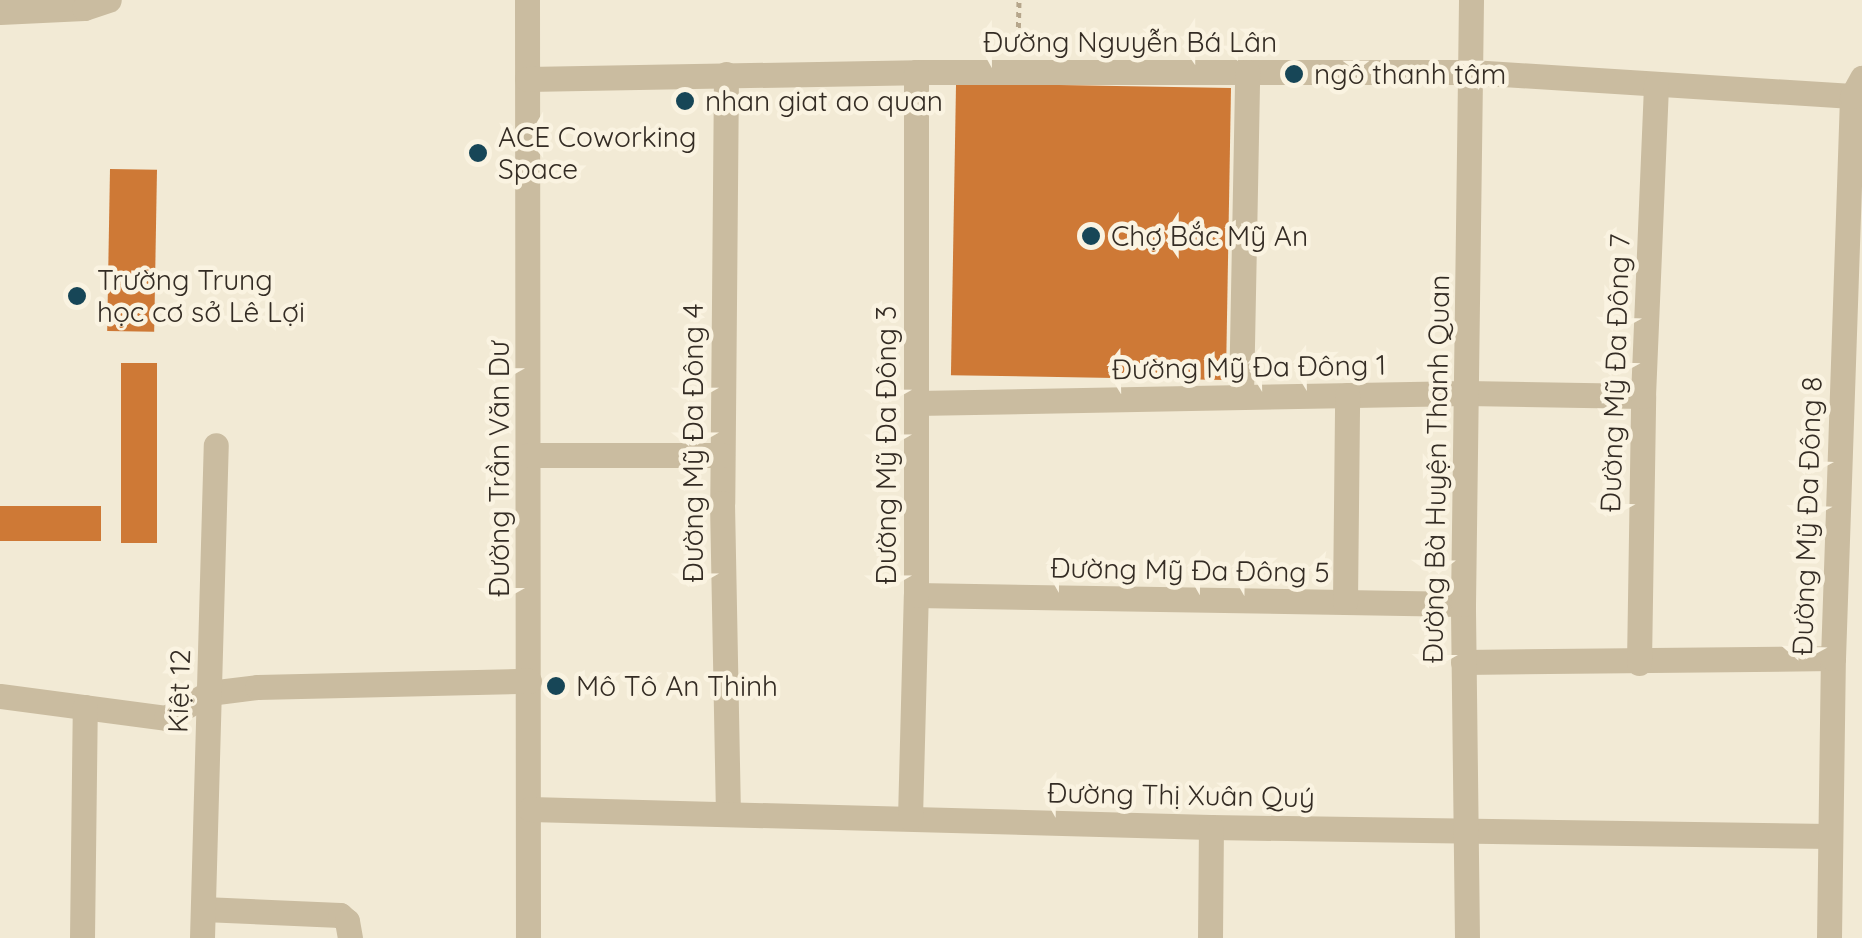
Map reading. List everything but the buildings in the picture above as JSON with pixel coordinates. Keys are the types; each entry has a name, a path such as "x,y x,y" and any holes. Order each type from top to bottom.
{"street":[{"path":"0,12 84,8 110,0"},
{"name":"Đường Trần Văn Dư","path":"526,0 528,938"},
{"name":"Đường Bà Huyện Thanh Quan","path":"1467,938 1463,604 1471,0"},
{"name":"Đường Nguyễn Bá Lân","path":"527,79 1018,71 1470,72 1656,85 1857,87"},
{"name":"Đường Mỹ Đa Đông 3","path":"910,818 916,596 916,72"},
{"path":"1241,397 1247,72"},
{"name":"Đường Mỹ Đa Đông 4","path":"726,74 722,456 728,812"},
{"name":"Đường Mỹ Đa Đông 7","path":"1639,663 1642,396 1656,85"},
{"name":"Đường Mỹ Đa Đông 8","path":"1829,938 1833,658 1852,354 1857,87"},
{"name":"Đường Mỹ Đa Đông 1","path":"916,402 1466,393 1642,396"},
{"path":"1345,602 1347,395"},
{"name":"Kiệt 12","path":"202,938 216,445"},
{"path":"529,454 722,456"},
{"name":"Đường Mỹ Đa Đông 5","path":"916,596 1463,604"},
{"path":"1463,662 1833,658"},
{"path":"0,696 166,718 209,693 258,687 529,681"},
{"path":"82,938 85,707"},
{"name":"Đường Thị Xuân Quý","path":"530,809 1211,827 1830,836"},
{"path":"1210,938 1211,827"},
{"path":"203,910 340,915 347,921 350,938"}],"path":[{"path":"1018,71 1019,0"}],"place":[{"name":"ngô thanh tâm","path":"1294,74"},
{"name":"nhan giat ao quan","path":"685,101"},
{"name":"ACE Coworking Space","path":"478,153"},
{"name":"Chợ Bắc Mỹ An","path":"1091,236"},
{"name":"Trường Trung học cơ sở Lê Lợi","path":"77,296"},
{"name":"Mô Tô An Thinh","path":"556,686"}]}
